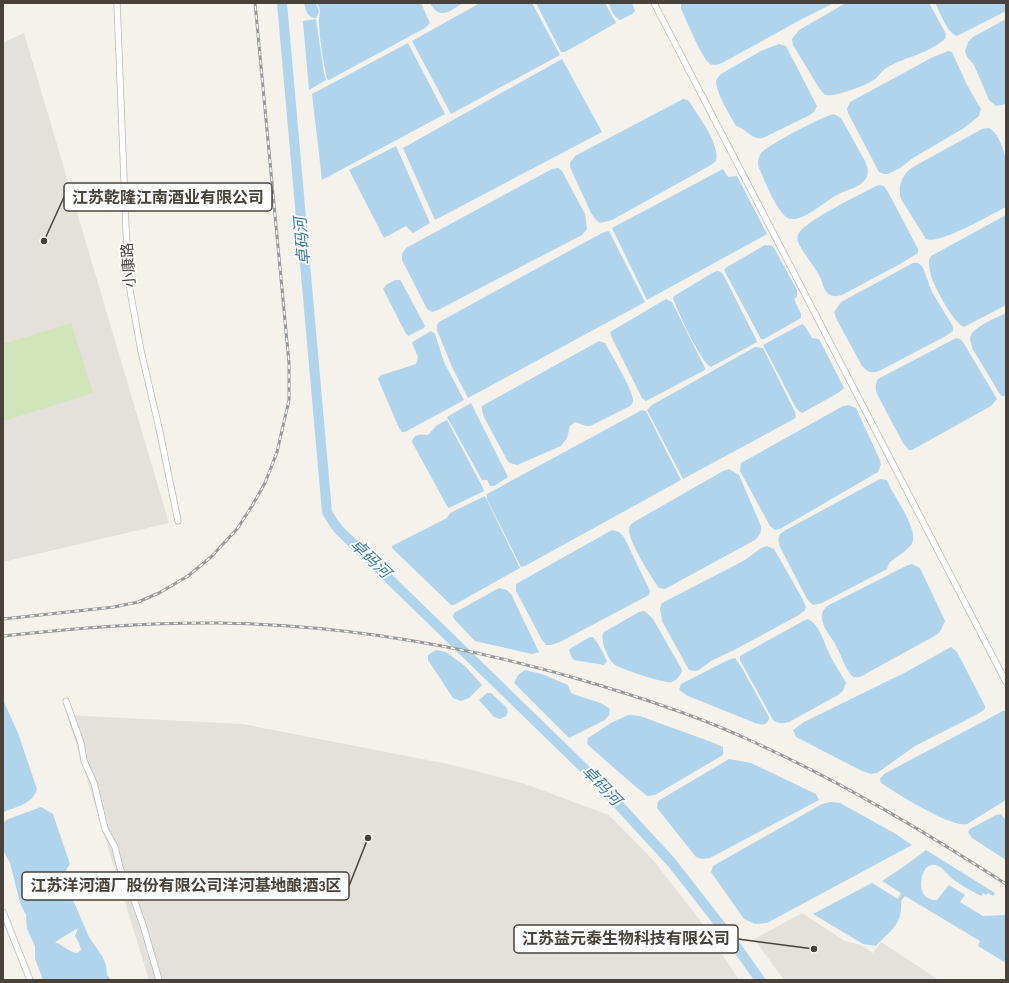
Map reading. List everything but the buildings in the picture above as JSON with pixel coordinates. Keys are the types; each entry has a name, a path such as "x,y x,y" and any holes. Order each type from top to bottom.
{"street":[{"name":"小康路","path":"117,3 126,230 130,290 141,351 159,428 178,521"},
{"path":"654,3 1006,682"},
{"path":"66,701 81,743 84,761 94,783 105,829 115,847 120,868 129,886 143,924 159,980"},
{"path":"3,912 30,980"}],"shaded area":[{"path":"24,33 169,523 3,562 3,43"},
{"path":"67,715 243,724 453,765 525,784 609,815 654,861 699,919 739,980 149,980"},
{"path":"802,913 845,941 861,945 873,953 881,942 939,980 784,980 754,939"}],"green space":[{"path":"71,323 93,393 4,421 3,344"}],"water":[{"path":"304,3 316,3 319,12 316,18 309,15 306,11"},
{"path":"317,3 421,3 430,23 425,28 329,80 327,79 322,52 319,24 320,12"},
{"path":"430,3 463,3 445,13 441,13 438,12"},
{"path":"480,3 532,3 560,55 451,114 412,41"},
{"path":"536,3 605,3 616,23 565,52 561,52"},
{"path":"609,3 632,3 635,11 620,20 613,13"},
{"path":"681,3 834,3 722,63 713,65 706,60 698,47 681,9"},
{"path":"846,3 929,3 946,34 945,39 931,49 895,63 884,70 874,80 857,88 843,93 825,95 819,88 793,45 792,39 799,30"},
{"path":"935,3 1006,3 1006,11 957,36 947,27"},
{"path":"316,19 326,80 309,90 303,21"},
{"path":"1006,19 1006,104 996,106 989,100 974,65 967,57 965,51 968,42 973,37"},
{"path":"408,43 445,114 322,180 312,94"},
{"path":"779,44 786,46 817,106 814,112 810,115 765,137 756,138 736,126 718,92 716,81 721,74 761,51"},
{"path":"948,51 952,52 967,85 981,109 979,116 964,128 913,158 900,168 888,174 879,172 848,113 847,109 850,102 933,57"},
{"path":"562,59 602,132 435,220 403,148"},
{"path":"683,99 688,100 712,139 715,147 716,161 612,220 600,223 591,213 570,167 570,163 575,156"},
{"path":"834,114 841,118 865,161 868,169 867,176 864,181 858,185 837,195 808,214 796,219 786,217 772,197 759,168 759,157 766,149 784,138 808,125"},
{"path":"988,128 998,137 1003,148 1007,173 1006,207 978,222 942,238 933,240 926,239 901,199 900,185 903,177 913,167 982,129"},
{"path":"396,146 430,223 413,233 406,226 384,238 349,170"},
{"path":"558,168 562,171 585,214 587,229 582,235 438,310 432,312 427,309 402,260 402,254 406,248 552,169"},
{"path":"723,169 728,177 737,176 767,234 647,300 612,228"},
{"path":"878,185 884,186 888,192 918,249 918,253 842,295 830,295 825,290 819,274 800,247 797,240 798,234 812,221 823,214"},
{"path":"1006,215 1006,305 964,327 955,320 937,290 931,277 929,260 931,256"},
{"path":"609,231 645,302 468,398 452,367 437,330 437,325 439,322 602,233"},
{"path":"765,245 772,246 774,248 797,290 797,297 794,299 801,314 801,318 764,339 761,339 724,270"},
{"path":"913,263 918,263 922,267 932,292 951,323 953,331 881,370 873,372 866,370 862,366 834,312 841,302"},
{"path":"718,271 724,276 757,342 711,367 701,356 696,347 673,298 714,272"},
{"path":"395,280 401,281 425,326 424,328 408,336 383,289 386,285"},
{"path":"666,299 672,302 705,370 646,401 642,398 610,332"},
{"path":"1006,313 1006,396 1001,396 972,348 970,338 975,330"},
{"path":"802,324 805,326 812,338 819,339 844,388 838,393 802,413 796,408 763,345"},
{"path":"431,331 435,334 444,362 464,400 405,432 402,432 378,379 381,375 416,364 418,357 412,343"},
{"path":"956,338 963,342 997,399 991,406 912,450 909,450 903,443 877,394 877,381 878,379"},
{"path":"599,341 605,343 621,372 632,395 632,404 590,426 575,422 570,426 567,438 561,446 517,465 510,463 484,417 482,406"},
{"path":"755,347 763,348 795,412 796,417 683,479 647,410 652,405"},
{"path":"471,403 508,477 494,486 490,486 487,480 482,480 447,417"},
{"path":"848,405 856,408 879,458 881,464 878,472 780,529 775,530 770,526 740,471 741,463 843,406"},
{"path":"642,410 646,411 681,480 521,567 487,499 487,494"},
{"path":"447,420 484,491 449,508 412,442 414,437 428,435 437,425"},
{"path":"729,469 739,475 761,526 759,535 755,540 665,589 659,588 636,551 629,530 631,524"},
{"path":"880,479 887,480 912,529 913,540 910,547 892,560 887,569 822,603 813,605 807,599 780,547 779,536 784,531"},
{"path":"485,496 520,568 454,605 451,605 392,548 392,546 447,518 450,513"},
{"path":"612,530 619,532 624,537 650,591 649,595 560,642 546,645 516,591 516,584"},
{"path":"767,546 774,549 802,598 806,607 805,610 799,615 711,661 699,670 689,670 662,621 660,608 662,603 745,560 761,548"},
{"path":"912,564 920,568 945,621 941,630 938,634 860,677 853,677 848,671 822,622 824,609 827,606"},
{"path":"499,588 507,590 511,594 539,652 532,654 475,641 454,619 454,613"},
{"path":"644,611 653,619 681,668 682,671 680,675 671,682 653,679 615,665 610,659 603,644 604,632 639,612"},
{"path":"808,619 816,625 819,630 846,683 843,691 838,695 789,722 779,723 773,720 740,660 740,656"},
{"path":"590,637 593,637 607,661 604,665 574,660 572,658 569,650"},
{"path":"951,647 957,652 985,706 985,709 915,746 877,773 871,774 862,771 796,737 793,730 804,722 906,672"},
{"path":"436,650 446,652 465,666 482,685 469,698 461,701 453,698 428,660 428,655"},
{"path":"735,658 769,717 765,724 755,723 688,696 679,690 681,684 728,660"},
{"path":"525,670 542,674 568,685 571,693 606,706 610,709 609,715 605,720 569,738 514,683 518,675"},
{"path":"487,693 491,693 506,707 508,712 506,716 500,719 494,717 479,700"},
{"path":"3,700 18,733 37,789 35,794 28,802 3,812"},
{"path":"1003,711 1006,711 1006,800 967,824 959,824 949,821 924,809 881,783 880,779 884,774"},
{"path":"628,715 640,716 714,743 723,747 723,755 655,795 647,796 587,744 588,738 611,723"},
{"path":"729,759 751,763 816,794 819,800 710,858 702,859 696,857 657,808 658,801"},
{"path":"831,802 840,803 896,834 912,845 767,923 755,924 744,919 711,872 713,866 822,804"},
{"path":"41,807 53,814 70,864 66,870 73,900 89,937 102,956 106,965 107,975 111,980 43,980 35,959 35,946 27,929 26,915 20,903 10,863 3,850 3,823 6,820","holes":["78,928 75,936 81,950 77,953 55,942"]},
{"path":"1001,814 1006,821 1006,860 972,838 968,832 970,829 996,815"},
{"path":"926,850 995,893 993,896 988,893 986,895 983,893 981,896 957,882 940,867 933,865 928,866 925,869 921,880 924,895 932,900 937,900 949,885 965,895 960,902 983,916 1006,915 1006,963 978,946 980,941 905,896 901,901 898,921 891,931 876,946 863,944 813,914 872,883 898,899 901,893 882,881"}],"waterway":[{"name":"卓码河","path":"282,3 327,512 339,530 594,778 672,863 729,936 760,980"}],"railway":[{"path":"3,619 114,607 138,602 159,593 188,576 210,558 237,529 265,483 277,452 289,400 289,363 255,3"},
{"path":"3,636 84,628 139,625 193,623 268,625 317,628 365,634 413,641 509,660 602,686 675,710 729,731 814,771 847,789 943,844 1006,884"}],"place":[{"name":"江苏乾隆江南酒业有限公司","path":"44,241"},
{"name":"江苏洋河酒厂股份有限公司洋河基地酿酒3区","path":"368,838"},
{"name":"江苏益元泰生物科技有限公司","path":"814,949"}]}
